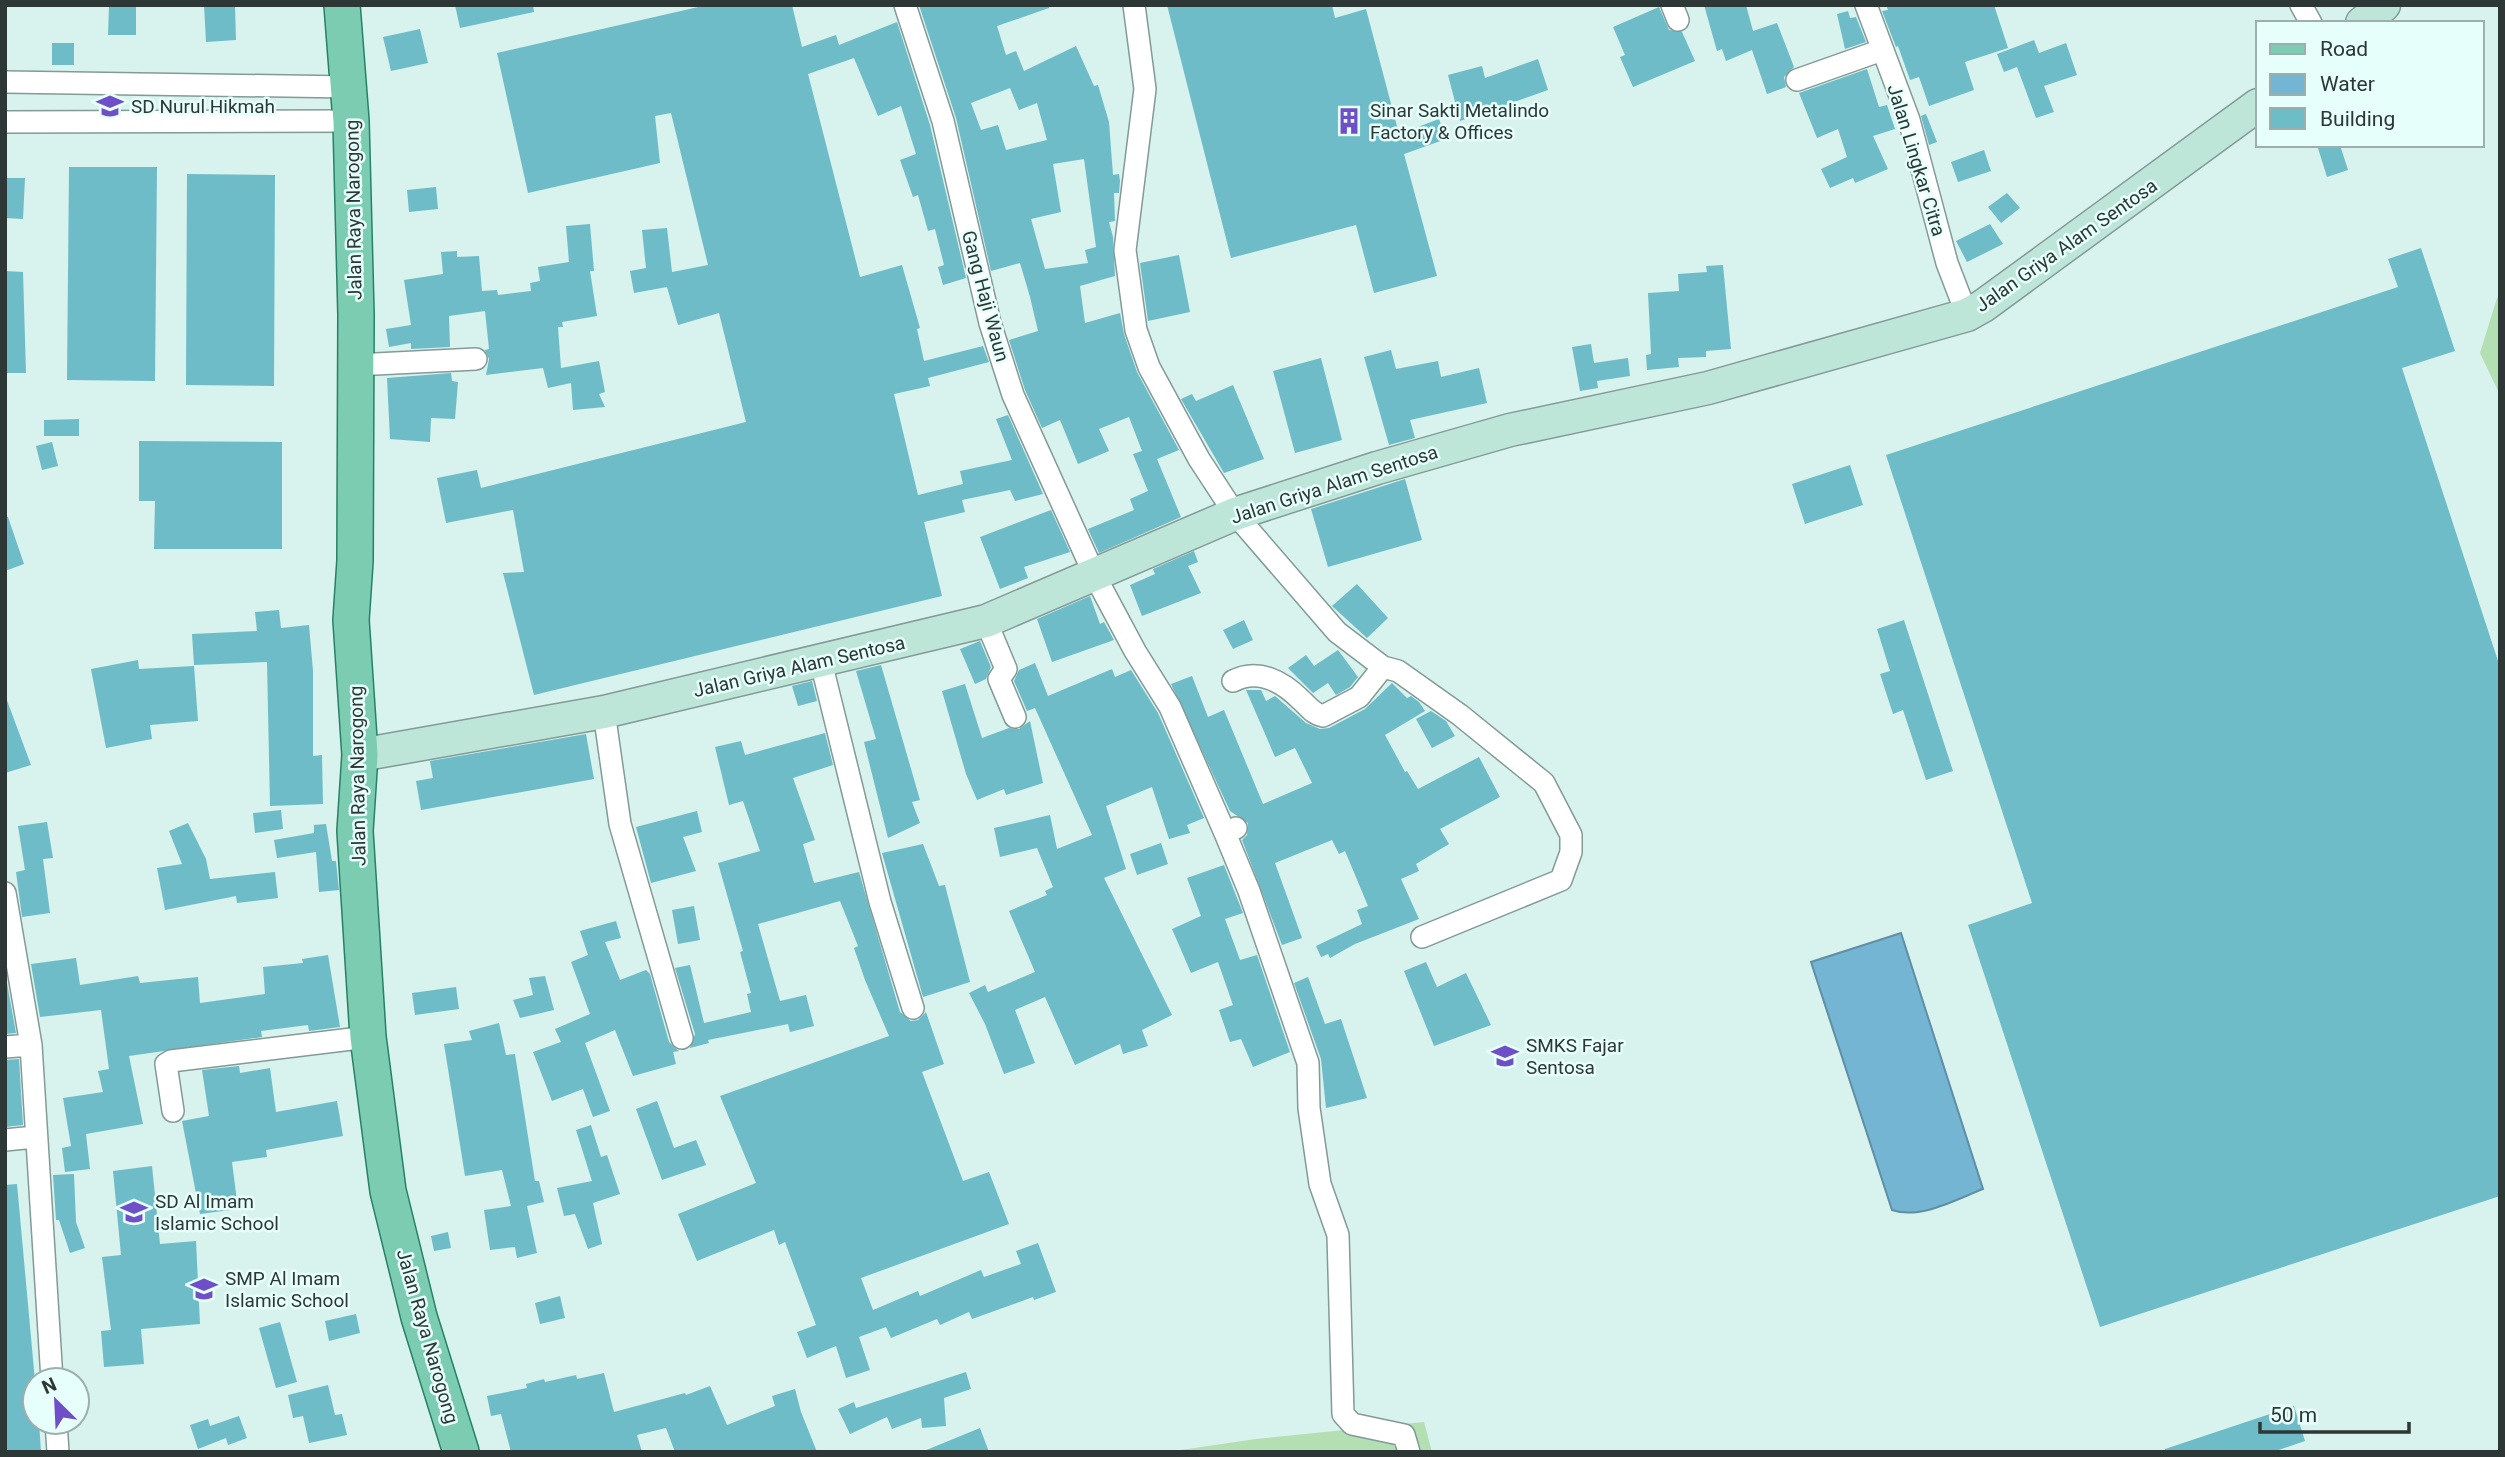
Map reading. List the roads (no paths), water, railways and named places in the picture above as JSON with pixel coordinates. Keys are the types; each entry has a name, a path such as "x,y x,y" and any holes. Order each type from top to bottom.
{"main road":[{"name":"Jalan Raya Narogong","path":"342,5 351,121 355,365 355,561 351,620 360,755 355,831 368,1037 388,1191 419,1317 461,1452"}],"street":[{"name":"Gang Haji Waun","path":"905,5 943,121 990,323 1013,395 1095,576 1170,707 1230,831 1308,1063 1309,1108 1320,1184 1338,1235 1343,1414 1352,1424 1404,1435 1409,1452"},
{"path":"1135,5 1145,89 1125,250 1136,330 1167,401 1234,513 1346,642 1383,667 1398,671 1460,715 1540,779 1563,815 1571,835 1571,852 1561,880 1422,937"},
{"name":"Jalan Lingkar Citra","path":"1866,5 1909,120 1947,263 1967,315"},
{"path":"2301,5 2310,21"},
{"path":"1797,80 1882,50"},
{"path":"5,82 349,87"},
{"name":"Jalan Griya Alam Sentosa","path":"360,755 604,712 986,621 1095,576 1234,513 1377,468 1510,430 1708,388 1967,315 2256,107"},
{"path":"5,122 351,121"},
{"path":"355,365 476,359"},
{"path":"986,621 1006,669 999,679 1015,717"},
{"path":"821,662 880,902 913,1008"},
{"path":"1233,681 1259,674 1289,689 1315,713 1323,716 1359,697 1383,667"},
{"path":"604,712 620,824 682,1038"},
{"path":"5,893 9,933 31,1045 34,1137 51,1366"},
{"path":"173,1111 166,1064 171,1061 368,1037"},
{"path":"5,1047 31,1045"},
{"path":"5,1140 34,1137"}],"water":[{"path":"1901,933 1983,1189 1938,1207 1914,1212 1892,1210 1811,962"}],"place":[{"name":"SD Nurul Hikmah","path":"110,106"},
{"name":"Sinar Sakti Metalindo Factory & Offices","path":"1349,121"},
{"name":"SMKS Fajar Sentosa","path":"1505,1056"},
{"name":"SD Al Imam Islamic School","path":"134,1212"},
{"name":"SMP Al Imam Islamic School","path":"204,1289"}]}
